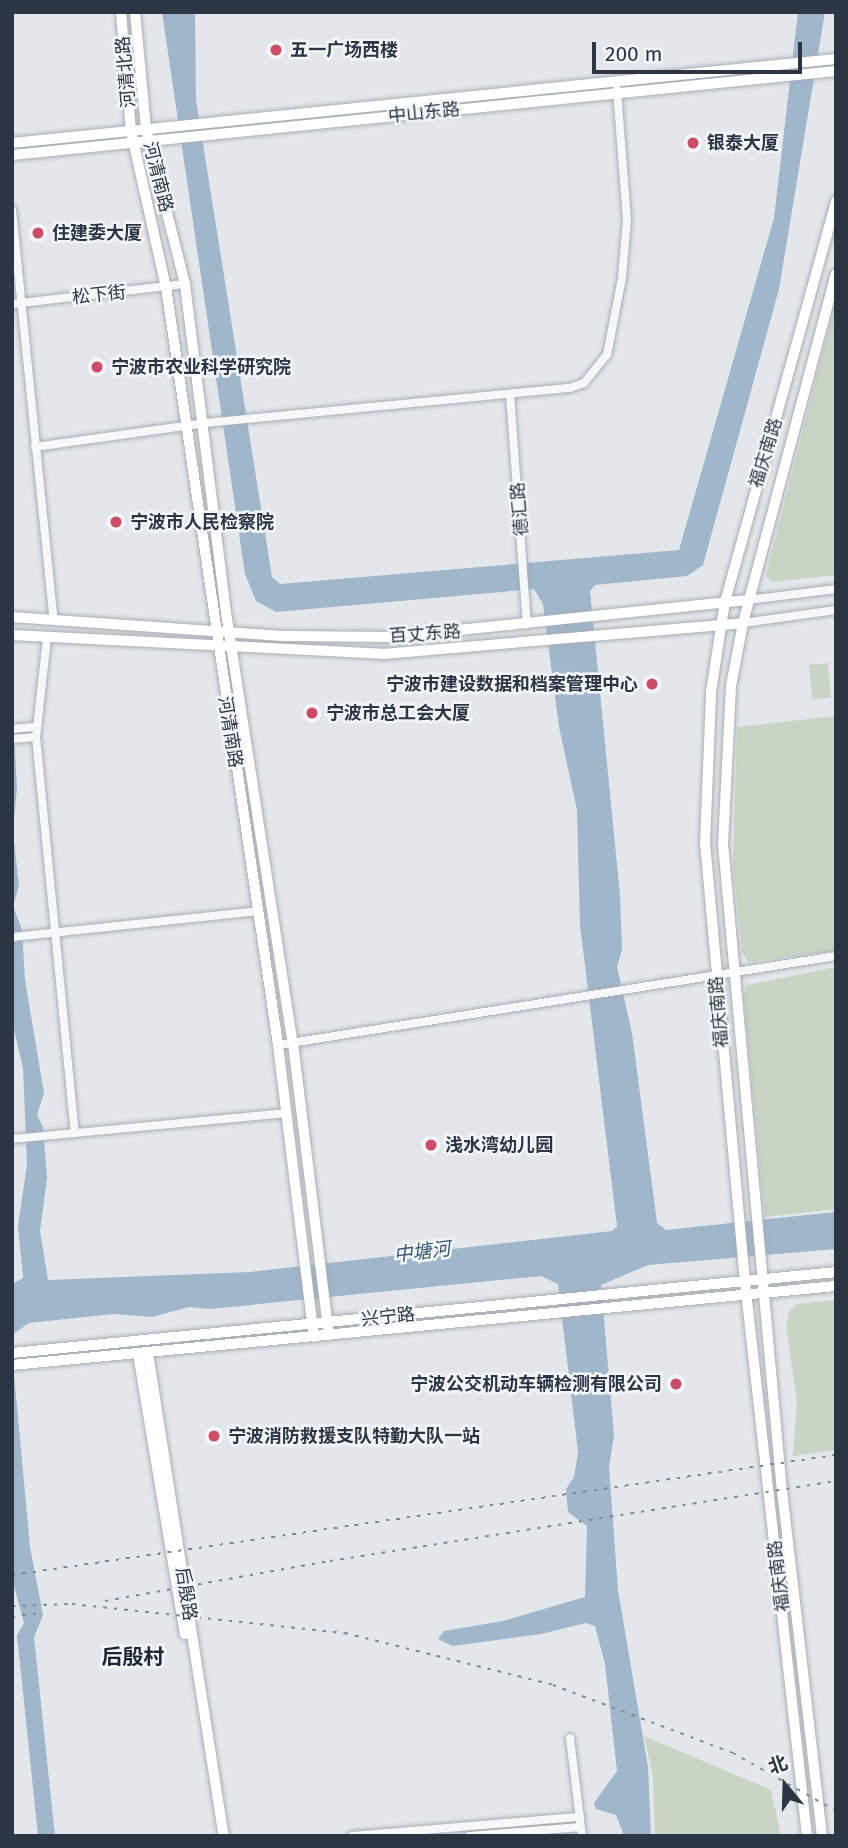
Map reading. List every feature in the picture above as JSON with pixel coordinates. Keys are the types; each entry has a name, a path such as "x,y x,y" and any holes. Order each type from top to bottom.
{"main road":[{"name":"河清北路","path":"121,12 131,131"},
{"name":"河清北路","path":"135,12 146,129"},
{"name":"中山东路","path":"12,155 616,88 836,59"},
{"name":"中山东路","path":"12,143 146,129 836,71"},
{"name":"河清南路","path":"146,129 185,284 205,423 229,631 293,1043 328,1323"},
{"name":"河清南路","path":"131,131 166,287 214,630 278,1045 314,1336"},
{"name":"福庆南路","path":"807,1836 745,1282 705,844 711,692 725,602 836,201"},
{"name":"福庆南路","path":"822,1836 780,1481 723,844 731,686 743,623 836,274"},
{"name":"百丈东路","path":"12,617 229,631 391,637 748,600"},
{"name":"百丈东路","path":"12,635 232,649 383,654 743,623"},
{"name":"兴宁路","path":"16,1353 836,1272"},
{"path":"18,1364 836,1286"},
{"path":"328,1323 329,1335"},
{"name":"后殷路","path":"143,1353 219,1836"},
{"name":"后殷路","path":"143,1353 224,1836"}],"street":[{"path":"35,447 205,423 510,394 584,383 607,355 627,220 616,88"},
{"path":"12,209 17,304 54,621"},
{"name":"松下街","path":"17,304 185,284"},
{"name":"德汇路","path":"510,394 527,624"},
{"name":"百丈东路","path":"748,600 836,589"},
{"name":"百丈东路","path":"743,623 836,610"},
{"path":"47,638 36,732 75,1133"},
{"path":"12,730 36,732"},
{"path":"12,739 36,732"},
{"path":"12,937 258,911"},
{"path":"278,1045 583,994 836,956"},
{"path":"16,1138 286,1113"},
{"path":"470,1836 582,1831 569,1738"},
{"path":"352,1836 580,1817"}],"green space":[{"path":"836,301 836,575 772,582 766,577 768,567"},
{"path":"828,663 831,698 812,700 809,665"},
{"path":"836,716 836,951 748,962 742,952 733,865 737,727"},
{"path":"836,967 836,1209 765,1217 744,998 747,985"},
{"path":"836,1300 836,1450 793,1456 797,1401 786,1326 789,1312 797,1304"},
{"path":"644,1736 771,1790 781,1836 655,1836 653,1777"}],"water":[{"path":"162,12 195,12 196,100 272,577 280,584 679,550 774,218 798,12 825,12 779,289 703,565 687,576 595,585 590,591 620,895 622,950 617,967 632,1033 657,1223 666,1230 836,1212 836,1249 648,1265 601,1285 614,1435 609,1467 618,1590 648,1767 651,1836 624,1836 616,1815 596,1809 594,1803 617,1771 605,1664 595,1626 586,1623 541,1634 452,1646 438,1639 444,1631 503,1621 585,1597 587,1526 568,1512 566,1489 574,1477 578,1452 558,1284 541,1276 210,1309 189,1307 152,1317 113,1314 29,1323 12,1335 12,1284 23,1278 18,1226 27,1164 23,1068 12,1022 12,693 17,788 13,831 19,886 13,906 22,930 25,980 44,1093 37,1115 43,1127 47,1178 40,1231 48,1280 250,1272 612,1231 617,1226 580,925 577,810 559,727 543,604 534,589 276,612 256,601 245,574"},
{"path":"12,1352 30,1547 43,1615 34,1637 55,1836 38,1836 17,1635 24,1623 12,1579"}],"railway":[{"path":"12,1575 836,1455"},
{"path":"105,1601 330,1561 836,1481"},
{"path":"12,1606 72,1604 345,1633 553,1685 733,1753 836,1811"},
{"path":"12,1617 40,1613"}],"place":[{"name":"五一广场西楼","path":"276,50"},
{"name":"银泰大厦","path":"693,143"},
{"name":"住建委大厦","path":"38,233"},
{"name":"宁波市农业科学研究院","path":"97,367"},
{"name":"宁波市人民检察院","path":"116,522"},
{"name":"宁波市建设数据和档案管理中心","path":"652,684"},
{"name":"宁波市总工会大厦","path":"312,713"},
{"name":"浅水湾幼儿园","path":"431,1145"},
{"name":"宁波公交机动车辆检测有限公司","path":"676,1384"},
{"name":"宁波消防救援支队特勤大队一站","path":"214,1436"}],"district":[{"name":"后殷村","path":"133,1657"}],"water label":[{"name":"中塘河","path":"422,1252"}]}
